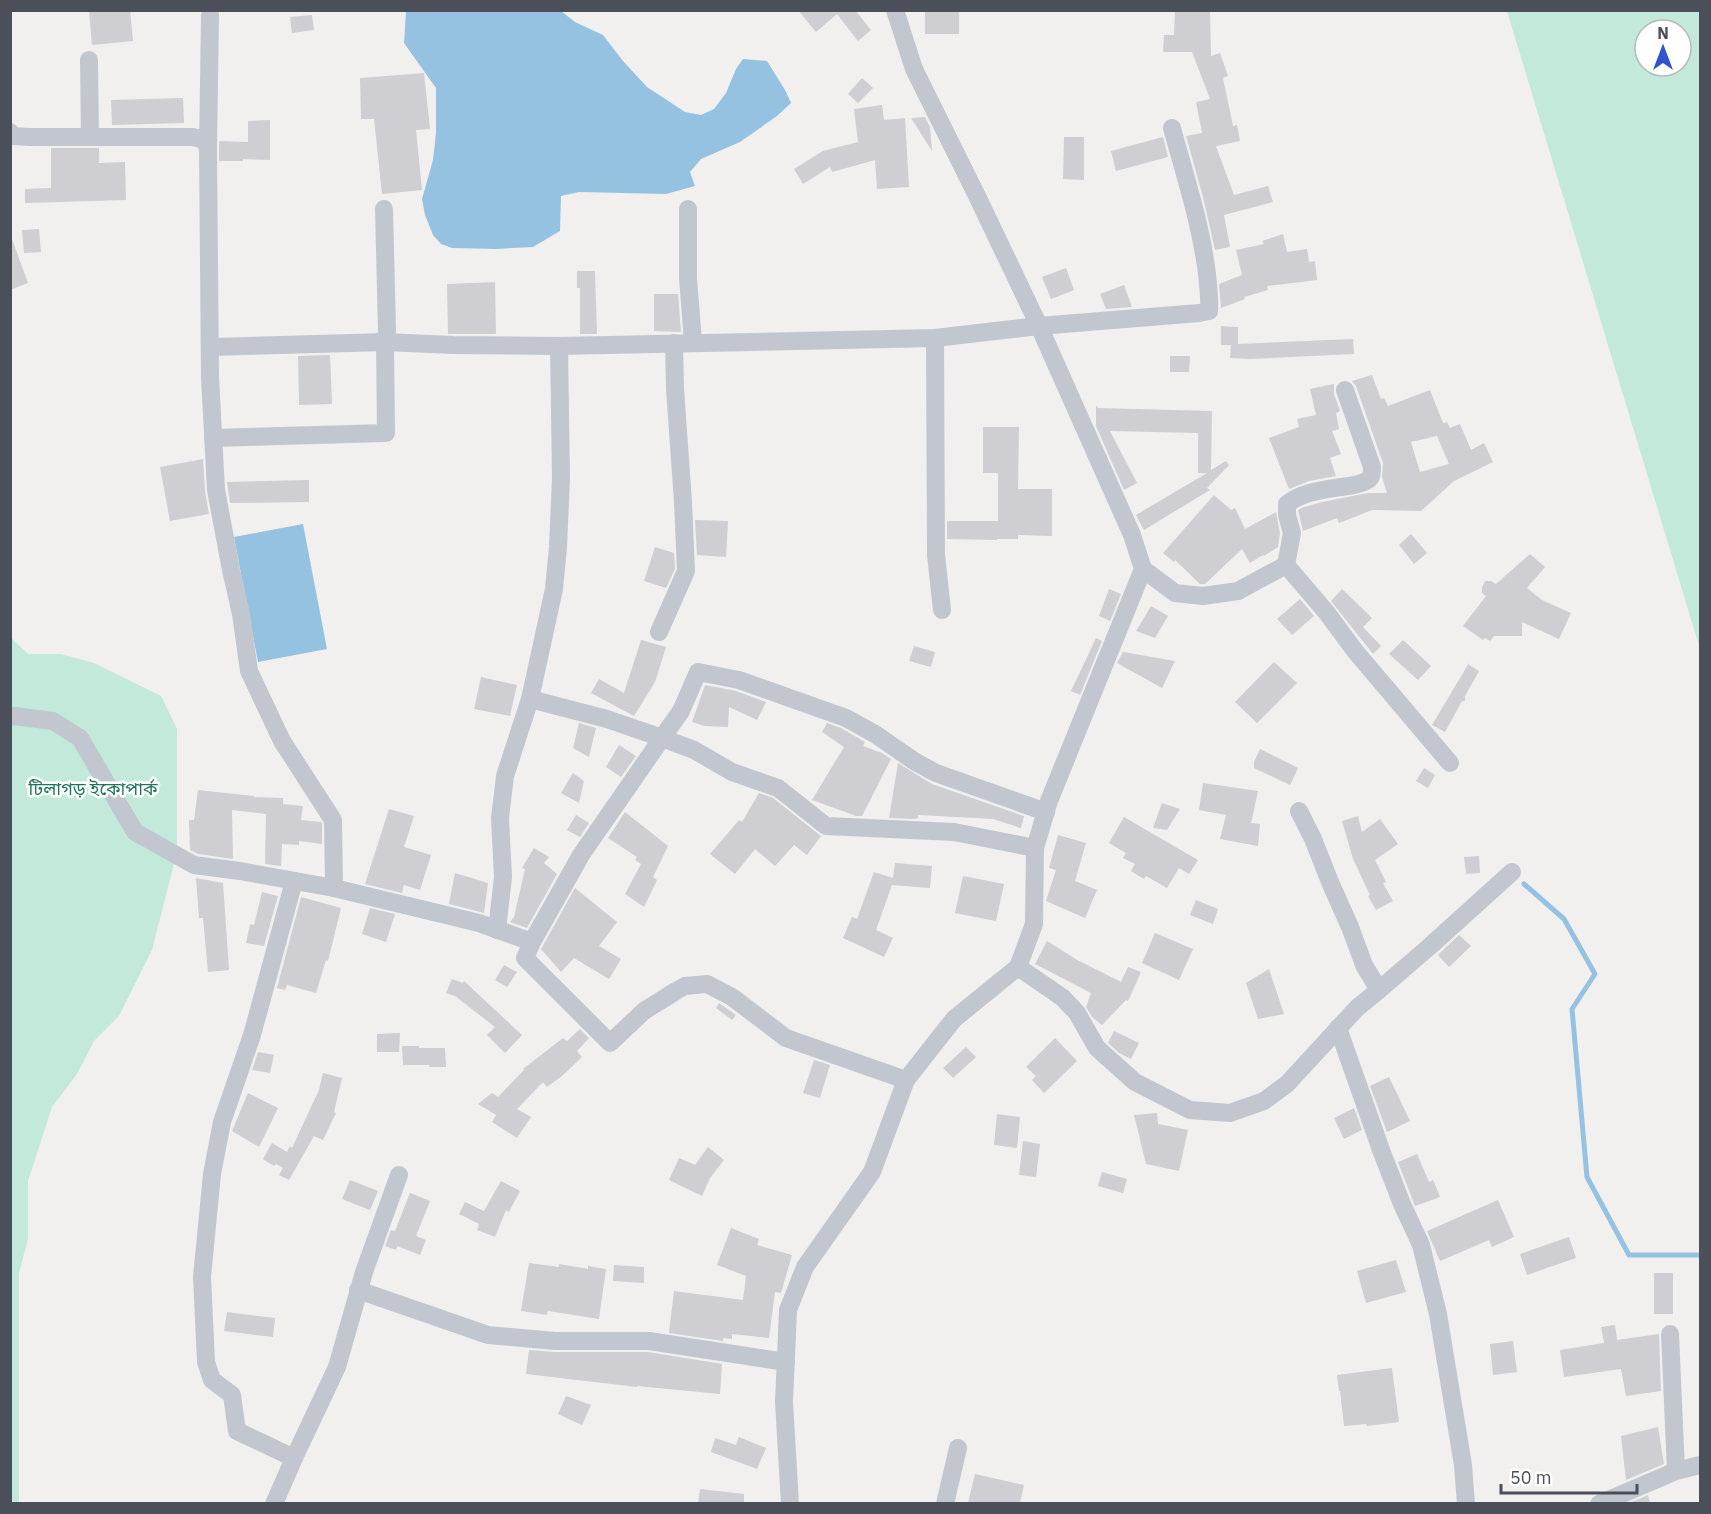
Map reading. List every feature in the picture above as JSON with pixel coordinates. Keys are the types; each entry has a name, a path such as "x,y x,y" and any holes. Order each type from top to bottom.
{"street":[{"path":"895,10 914,69 1039,326 1132,535 1143,569 1175,592 1203,597 1238,591 1286,565"},
{"path":"210,15 208,149 210,347 216,490 241,614 249,671 282,741 333,820 334,888"},
{"path":"89,60 90,137"},
{"path":"210,347 385,342 559,346 935,338 1039,326 1199,314 1209,311 1210,303 1204,254 1196,213 1172,128"},
{"path":"10,132 13,136 30,137 193,137 205,140 208,149"},
{"path":"213,438 386,432 385,342 387,330 384,208"},
{"path":"688,208 688,278 693,342"},
{"path":"935,338 936,555 942,610"},
{"path":"659,632 686,571 674,343"},
{"path":"497,930 503,877 500,818 505,776 530,699 554,589 561,478 559,346"},
{"path":"1286,565 1292,533 1287,515 1287,504 1296,497 1322,490 1352,486 1369,480 1372,474 1372,467 1345,390"},
{"path":"1286,565 1450,763"},
{"path":"790,1503 784,1402 788,1310 805,1267 872,1172 906,1080 954,1019 1018,967 1034,924 1035,849 1046,812 1143,569"},
{"path":"906,1080 786,1038 732,997 707,984 685,986 676,991 645,1011 610,1043 525,958 581,855 681,711 698,672 738,680 846,718 875,734 914,761 936,772 1046,812"},
{"path":"530,699 607,718 694,750 732,772 778,788 826,826 954,832 1035,849"},
{"path":"10,717 53,721 80,738 135,832 194,865 334,888 479,923 532,942"},
{"path":"1299,811 1313,839 1364,965 1379,990"},
{"path":"1018,967 1063,998 1077,1013 1097,1048 1135,1082 1190,1110 1230,1113 1264,1101 1287,1084 1357,1008 1512,872"},
{"path":"294,881 252,1035 222,1122 212,1174 202,1277 206,1362 212,1380 232,1395 237,1431 294,1458"},
{"path":"1338,1028 1385,1161 1420,1245 1438,1314 1463,1465 1466,1503"},
{"path":"274,1503 338,1367 358,1290 399,1175"},
{"path":"358,1290 488,1335 555,1341 649,1341 786,1362"},
{"path":"1670,1334 1676,1471"},
{"path":"945,1503 958,1448"},
{"path":"1599,1503 1676,1471 1701,1465"}],"green space":[{"path":"1507,11 1700,11 1700,649"},
{"name":"টিলাগড় ইকোপার্ক","path":"10,637 28,654 61,654 94,663 161,696 177,729 177,852 152,950 119,1016 94,1041 77,1074 52,1107 28,1181 28,1239 19,1273 19,1504 10,1503"}],"water":[{"path":"406,11 561,11 575,22 603,35 647,87 685,112 701,115 714,109 726,93 743,59 767,61 791,103 777,116 740,142 701,159 690,172 695,186 666,194 579,192 561,196 560,231 533,247 452,248 441,244 433,235 425,215 422,199 433,160 436,133 436,88 404,43"},
{"path":"303,524 327,649 258,662 234,537"}],"building":[{"path":"89,10 130,10 133,41 92,45"},
{"path":"798,10 855,10 871,30 858,41 837,14 816,32"},
{"path":"925,10 959,10 959,34 925,34"},
{"path":"1175,10 1210,10 1211,56 1220,53 1228,76 1223,78 1233,126 1237,125 1240,141 1216,146 1234,195 1268,186 1273,202 1224,215 1230,247 1215,250 1186,136 1202,133 1196,102 1210,99 1192,52 1163,52 1164,35 1174,35"},
{"path":"312,15 314,30 292,33 290,17"},
{"path":"424,73 430,129 416,130 422,190 382,194 374,119 361,119 360,78"},
{"path":"862,78 873,88 858,103 848,94"},
{"path":"183,98 184,123 112,125 111,100"},
{"path":"882,105 884,120 905,118 909,187 877,189 875,160 832,172 830,167 803,184 794,169 823,151 858,142 854,109"},
{"path":"925,117 930,127 932,151 911,118"},
{"path":"270,120 270,160 219,161 219,141 248,142 248,121"},
{"path":"1064,137 1084,137 1084,180 1063,179"},
{"path":"1163,137 1168,157 1116,171 1111,151"},
{"path":"51,148 99,148 99,163 125,162 126,200 25,203 25,189 51,188"},
{"path":"39,229 41,252 24,253 22,230"},
{"path":"1283,234 1287,252 1307,249 1309,262 1315,261 1317,280 1267,286 1268,290 1244,297 1245,299 1221,308 1219,284 1242,275 1236,250 1264,244 1262,241"},
{"path":"12,239 28,283 10,290 10,240"},
{"path":"1066,268 1074,290 1051,299 1042,277"},
{"path":"577,271 595,271 597,334 580,334 580,288 577,288"},
{"path":"495,282 496,334 448,334 447,284"},
{"path":"1124,285 1132,307 1106,309 1100,294"},
{"path":"654,294 678,294 681,332 654,331"},
{"path":"1221,326 1238,327 1238,344 1353,339 1354,354 1230,358 1231,345 1221,345"},
{"path":"330,355 332,404 299,405 298,356"},
{"path":"1170,356 1190,356 1189,372 1170,372"},
{"path":"1372,375 1381,399 1384,398 1388,406 1430,390 1443,423 1447,422 1450,428 1460,424 1471,450 1484,443 1493,462 1454,481 1421,511 1372,510 1339,523 1337,518 1303,531 1298,510 1304,507 1368,493 1387,493 1382,477 1383,463 1356,386 1352,381","holes":["1437,436 1449,464 1420,472 1411,442"]},
{"path":"1334,384 1334,394 1340,411 1336,413 1339,429 1332,431 1341,454 1330,458 1336,476 1309,481 1289,489 1269,438 1299,427 1297,419 1316,415 1310,389"},
{"path":"1096,405 1098,408 1212,411 1211,470 1226,461 1229,465 1207,488 1210,490 1144,530 1136,515 1207,473 1198,473 1198,433 1110,431 1137,483 1124,490 1096,426"},
{"path":"983,427 1019,427 1018,489 1052,489 1052,536 1018,535 1018,539 997,540 947,539 947,521 998,521 998,473 983,473"},
{"path":"203,459 209,514 170,521 160,467"},
{"path":"309,480 309,502 230,503 227,482"},
{"path":"1214,495 1231,510 1235,508 1245,529 1276,512 1280,533 1278,547 1250,563 1242,549 1205,584 1200,584 1175,560 1174,562 1163,553"},
{"path":"695,520 728,521 726,557 697,555"},
{"path":"1411,534 1427,553 1414,564 1399,545"},
{"path":"655,547 674,553 675,569 666,588 644,581"},
{"path":"1530,554 1545,567 1527,588 1542,600 1571,613 1559,639 1522,622 1522,636 1494,636 1490,641 1485,638 1483,640 1463,626 1486,596 1482,593 1485,581 1496,584"},
{"path":"1109,589 1121,594 1110,621 1099,616"},
{"path":"1342,589 1372,618 1363,627 1381,646 1373,654 1331,601"},
{"path":"1300,599 1314,616 1292,635 1277,619"},
{"path":"1151,606 1168,616 1155,638 1136,631"},
{"path":"1096,638 1102,641 1080,695 1071,691"},
{"path":"641,640 666,647 655,682 634,716 591,693 599,679 624,693"},
{"path":"1403,640 1431,666 1418,680 1389,654"},
{"path":"914,646 935,652 931,667 909,661"},
{"path":"1123,652 1175,661 1162,688 1117,663"},
{"path":"1274,662 1297,683 1257,723 1235,702"},
{"path":"1469,663 1479,671 1465,696 1465,701 1462,701 1445,732 1432,725"},
{"path":"481,677 517,685 510,716 474,709"},
{"path":"705,685 736,691 766,702 757,720 729,707 728,727 705,726 692,722"},
{"path":"579,723 596,728 589,757 573,748"},
{"path":"827,723 841,728 865,742 863,746 891,759 862,816 856,816 812,800 844,747 822,732"},
{"path":"619,745 636,756 621,777 606,767"},
{"path":"1260,749 1298,768 1290,785 1254,768 1254,762"},
{"path":"898,763 932,784 1024,816 1021,828 993,819 918,815 915,819 889,818"},
{"path":"1424,768 1435,775 1428,788 1416,781"},
{"path":"573,773 584,781 579,803 561,793"},
{"path":"1203,783 1258,791 1251,823 1260,824 1258,846 1220,839 1226,815 1199,810"},
{"path":"198,790 283,798 283,804 303,806 301,820 322,823 322,844 299,841 299,845 282,844 281,866 265,864 266,814 232,810 233,859 198,854 190,850 189,820 194,820"},
{"path":"759,793 773,798 821,836 807,855 794,845 775,866 755,849 735,874 710,854 739,820 742,822"},
{"path":"1162,803 1180,809 1167,830 1153,828"},
{"path":"389,809 414,816 404,847 431,855 420,890 404,885 402,893 365,884"},
{"path":"625,812 668,846 653,877 657,880 644,907 625,894 641,864 635,860 637,857 608,838"},
{"path":"576,815 589,823 580,837 567,830"},
{"path":"1358,816 1362,832 1380,819 1398,844 1375,860 1386,882 1383,883 1393,901 1376,910 1353,859 1342,821"},
{"path":"1124,817 1198,860 1189,874 1179,868 1167,888 1146,876 1144,879 1131,871 1135,864 1123,858 1126,853 1109,843"},
{"path":"1058,835 1086,843 1075,881 1097,890 1085,918 1046,901 1056,870 1049,868"},
{"path":"534,848 549,857 544,863 557,874 527,928 510,922 514,917 525,869 522,868"},
{"path":"1479,856 1480,873 1466,874 1464,857"},
{"path":"895,863 932,866 930,888 892,885 876,930 893,938 884,957 843,938 852,917 857,919 874,872 893,878"},
{"path":"455,873 488,883 484,913 449,904"},
{"path":"963,876 1004,884 996,921 955,913"},
{"path":"196,878 223,883 229,970 208,972 203,918 199,918"},
{"path":"575,888 617,922 599,946 621,959 609,979 574,958 561,972 541,949"},
{"path":"262,892 278,896 264,946 246,943 250,924 254,925"},
{"path":"301,897 341,908 328,961 326,960 316,993 287,985 285,990 277,988"},
{"path":"1196,900 1218,909 1213,924 1190,915"},
{"path":"370,908 395,914 386,942 362,934"},
{"path":"1155,933 1193,949 1179,980 1142,963"},
{"path":"1459,935 1471,946 1449,967 1438,955"},
{"path":"1047,941 1079,961 1121,982 1128,967 1141,972 1128,1001 1126,1000 1102,1025 1092,1017 1086,1007 1091,993 1035,964"},
{"path":"504,965 517,972 507,987 495,980"},
{"path":"1269,969 1284,1014 1258,1019 1246,983"},
{"path":"452,979 463,983 464,981 522,1035 505,1053 487,1035 495,1027 455,996 446,993"},
{"path":"719,1003 736,1015 732,1020 716,1008"},
{"path":"580,1029 589,1038 577,1051 582,1057 547,1087 543,1082 517,1109 531,1117 517,1138 492,1122 496,1115 478,1104 492,1093 498,1097 523,1069 563,1038 567,1041"},
{"path":"1114,1031 1139,1043 1131,1059 1119,1053 1108,1043"},
{"path":"400,1033 399,1052 377,1052 377,1034"},
{"path":"1055,1038 1077,1061 1044,1093 1032,1080 1036,1076 1026,1067"},
{"path":"402,1046 445,1048 446,1067 403,1065"},
{"path":"966,1047 976,1057 953,1078 943,1068"},
{"path":"258,1052 274,1055 270,1073 252,1070"},
{"path":"814,1060 830,1065 820,1098 803,1093"},
{"path":"323,1073 342,1078 334,1112 336,1113 323,1140 314,1136 289,1180 279,1175 283,1168 276,1164 274,1166 263,1159 272,1143 287,1152 290,1146 292,1148 319,1090"},
{"path":"1389,1077 1410,1121 1387,1132 1370,1086"},
{"path":"248,1093 278,1108 259,1147 232,1131"},
{"path":"1354,1108 1362,1130 1344,1139 1334,1118"},
{"path":"1157,1113 1158,1124 1188,1130 1179,1171 1146,1164 1134,1115"},
{"path":"997,1114 1020,1117 1017,1148 994,1145"},
{"path":"1023,1141 1040,1144 1036,1177 1019,1175"},
{"path":"708,1147 724,1160 710,1178 702,1196 669,1180 679,1158 695,1165"},
{"path":"1417,1154 1429,1182 1433,1180 1440,1197 1415,1206 1398,1162"},
{"path":"1102,1172 1127,1179 1123,1193 1098,1186"},
{"path":"350,1180 378,1191 370,1210 342,1199"},
{"path":"501,1181 520,1191 509,1212 506,1210 495,1237 477,1230 479,1224 459,1214 465,1202 484,1211"},
{"path":"410,1193 430,1201 416,1236 426,1240 420,1255 397,1246 396,1250 385,1246 391,1230 395,1231"},
{"path":"1498,1200 1514,1237 1492,1247 1489,1240 1440,1261 1427,1231"},
{"path":"731,1228 759,1239 757,1245 792,1255 781,1293 775,1292 769,1338 732,1334 732,1339 723,1338 723,1341 669,1333 674,1291 743,1300 746,1276 717,1265"},
{"path":"1569,1237 1576,1258 1527,1275 1520,1254"},
{"path":"1396,1260 1406,1292 1366,1303 1357,1271"},
{"path":"529,1263 606,1269 599,1319 548,1311 547,1315 521,1311"},
{"path":"614,1265 644,1267 644,1283 613,1281"},
{"path":"1654,1273 1673,1273 1673,1314 1654,1314"},
{"path":"227,1312 275,1318 273,1337 224,1331"},
{"path":"1615,1325 1617,1340 1659,1334 1661,1391 1626,1396 1621,1369 1564,1377 1560,1350 1604,1343 1601,1327"},
{"path":"1513,1341 1517,1372 1493,1375 1490,1344"},
{"path":"529,1350 648,1352 722,1364 720,1394 526,1374"},
{"path":"1392,1368 1399,1422 1344,1426 1337,1375"},
{"path":"566,1396 591,1405 582,1425 558,1414"},
{"path":"1658,1427 1664,1464 1626,1480 1621,1436"},
{"path":"739,1437 766,1448 757,1469 711,1452 715,1438 736,1445"},
{"path":"975,1474 1024,1485 1020,1503 968,1503"},
{"path":"700,1489 744,1494 744,1503 698,1503"},
{"path":"1648,1495 1650,1503 1629,1503"}],"waterway":[{"path":"1524,884 1564,919 1595,974 1572,1009 1587,1177 1629,1255 1700,1255"}]}
